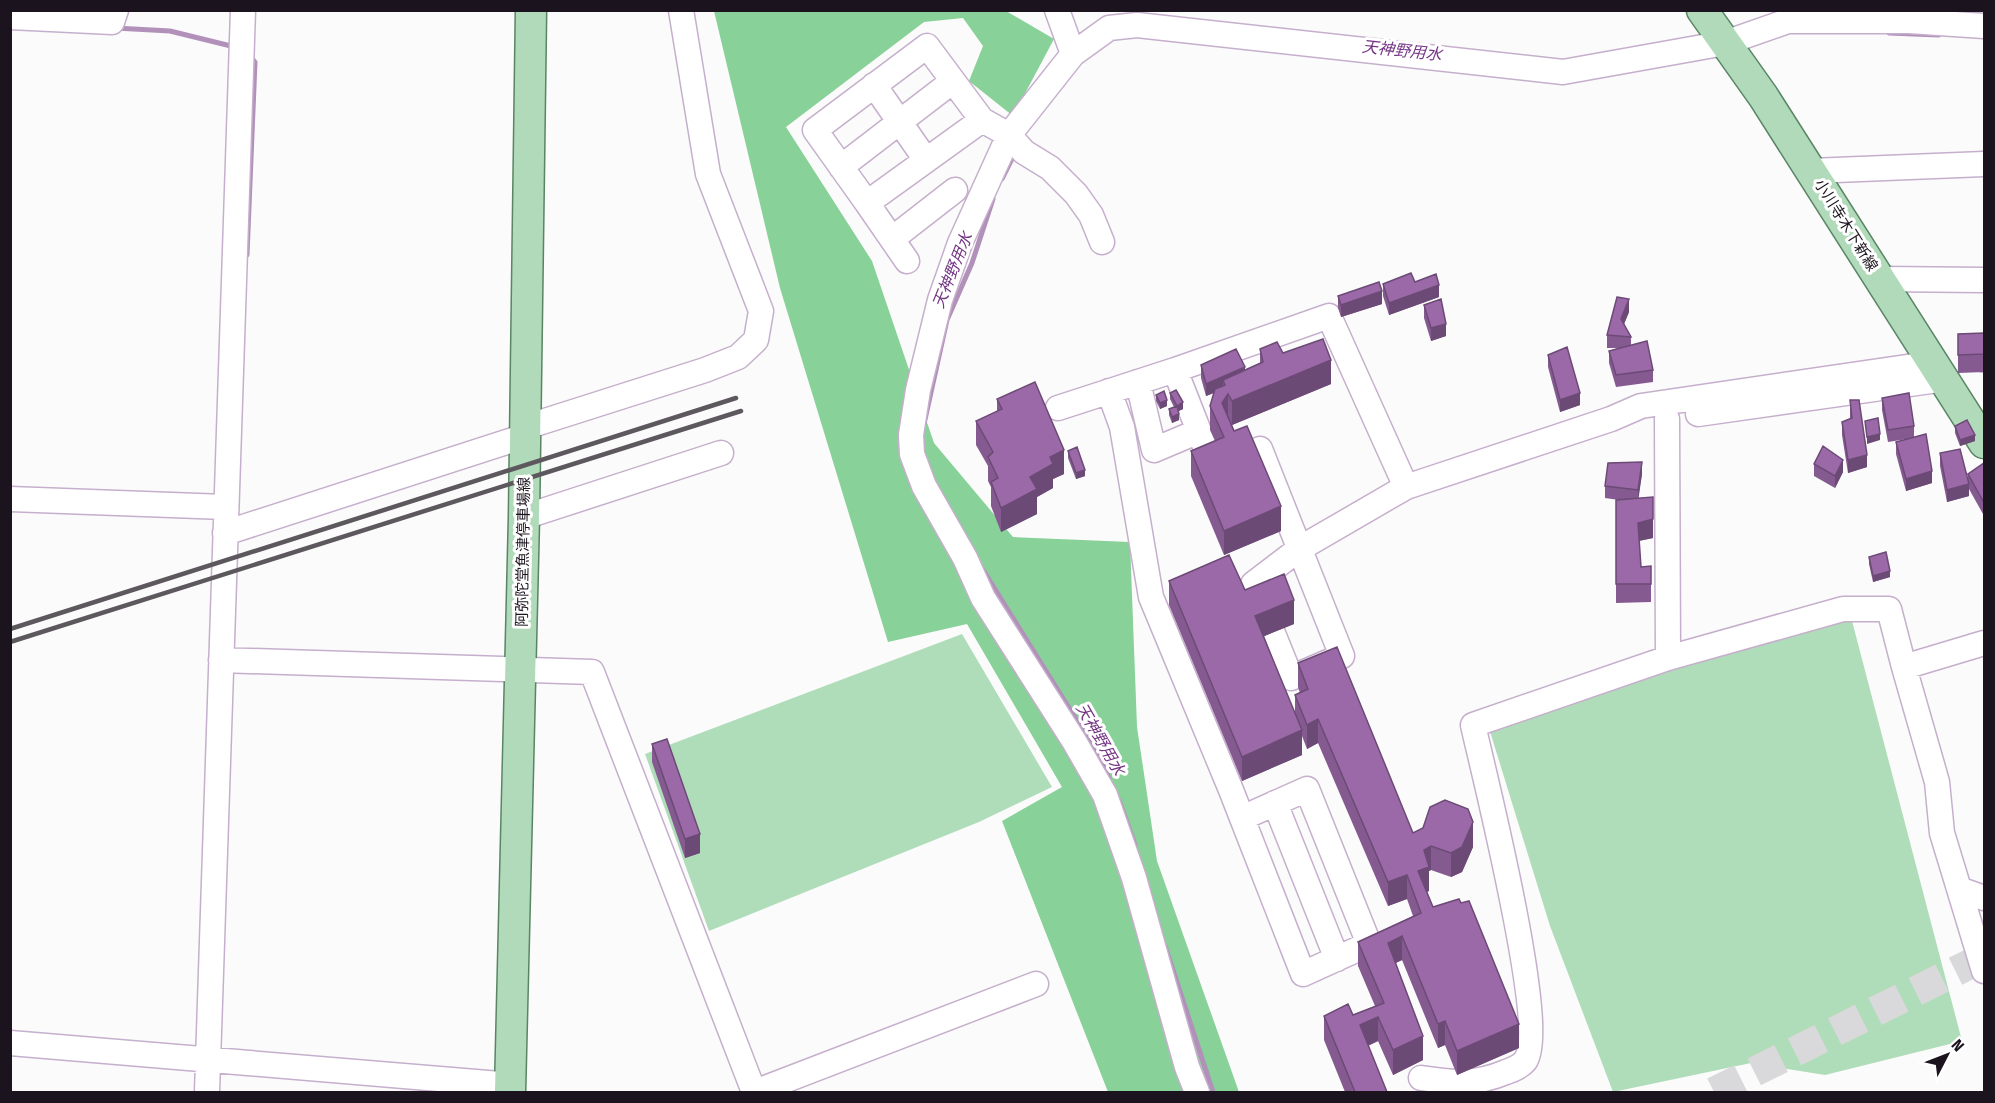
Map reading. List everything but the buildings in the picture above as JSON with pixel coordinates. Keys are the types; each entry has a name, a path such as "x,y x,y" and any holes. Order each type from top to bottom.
{"main road":[{"name":"阿弥陀堂魚津停車場線","path":"510,1089 524,517 531,10"},
{"name":"小川寺木下新線","path":"1702,10 1763,96 1939,371 1979,427"}],"street":[{"path":"10,17 112,22 117,10"},
{"path":"207,1092 210,1059 225,507 243,10"},
{"path":"225,533 705,370 738,357 756,340 761,311 708,174 681,10"},
{"path":"1057,10 1073,54"},
{"path":"1197,1092 1187,1067 1134,878 1105,795 1074,741 982,598 965,558 924,486 912,454 910,435 918,390 940,300 960,243 1009,135 1073,54 1109,28 1137,25 1563,72 1725,43 1788,21 1909,21 1984,26"},
{"path":"907,261 814,130 927,46 981,120 1009,135 1024,152 1050,168 1076,194 1091,215 1102,242"},
{"path":"841,166 953,81"},
{"path":"874,85 926,159"},
{"path":"867,203 981,120"},
{"path":"1811,171 1984,164"},
{"path":"892,239 955,190"},
{"path":"1880,279 1984,280"},
{"path":"1058,408 1329,316 1406,487"},
{"path":"1174,370 1211,462"},
{"path":"1611,419 1645,422 1667,419 1939,371"},
{"path":"1260,449 1299,549 1342,656 1291,678 1253,584 1299,549 1406,487 1611,419 1641,406 1939,371"},
{"path":"1138,382 1154,450 1199,431"},
{"path":"1109,391 1122,427 1151,597 1177,664 1232,790 1242,818 1303,974 1369,944 1307,789 1242,818"},
{"path":"1667,419 1668,658"},
{"path":"524,517 721,453"},
{"path":"10,499 225,507"},
{"path":"1421,1078 1452,1082 1483,1081 1514,1069 1526,1060 1532,1037 1529,998 1517,923 1473,724 1668,658 1844,609 1889,609 1937,782 1942,833 1984,971"},
{"path":"1904,667 1984,643"},
{"path":"221,660 592,672 755,1092 1036,984"},
{"path":"1275,803 1337,959"},
{"path":"1959,888 1984,898"},
{"path":"10,1043 210,1059 510,1089"}],"green space":[{"path":"714,11 1006,11 1054,39 1013,116 969,81 983,46 963,18 924,22 786,127 872,261 934,443 1013,537 1130,542 1137,727 1157,861 1239,1092 1108,1092 1002,821 1062,787 967,624 888,642 780,288"},
{"path":"1851,617 1962,1041 1825,1075 1751,1063 1613,1092 1550,926 1488,725"},
{"path":"962,634 1052,787 979,822 709,931 645,754"}],"waterway":[{"path":"115,28 170,31 235,47"},
{"name":"天神野用水","path":"1889,33 1939,35"},
{"path":"247,255 255,62 250,56"},
{"name":"天神野用水","path":"1002,179 1015,153"},
{"name":"天神野用水","path":"924,424 947,320 972,263 993,199"},
{"name":"天神野用水","path":"983,570 1097,753 1109,778"},
{"name":"天神野用水","path":"1119,800 1135,845"},
{"name":"天神野用水","path":"1165,946 1213,1092"}],"tunnel":[{"path":"1714,1092 1984,957"}],"railway":[{"path":"10,629 736,398"},
{"path":"10,642 741,411"}]}
